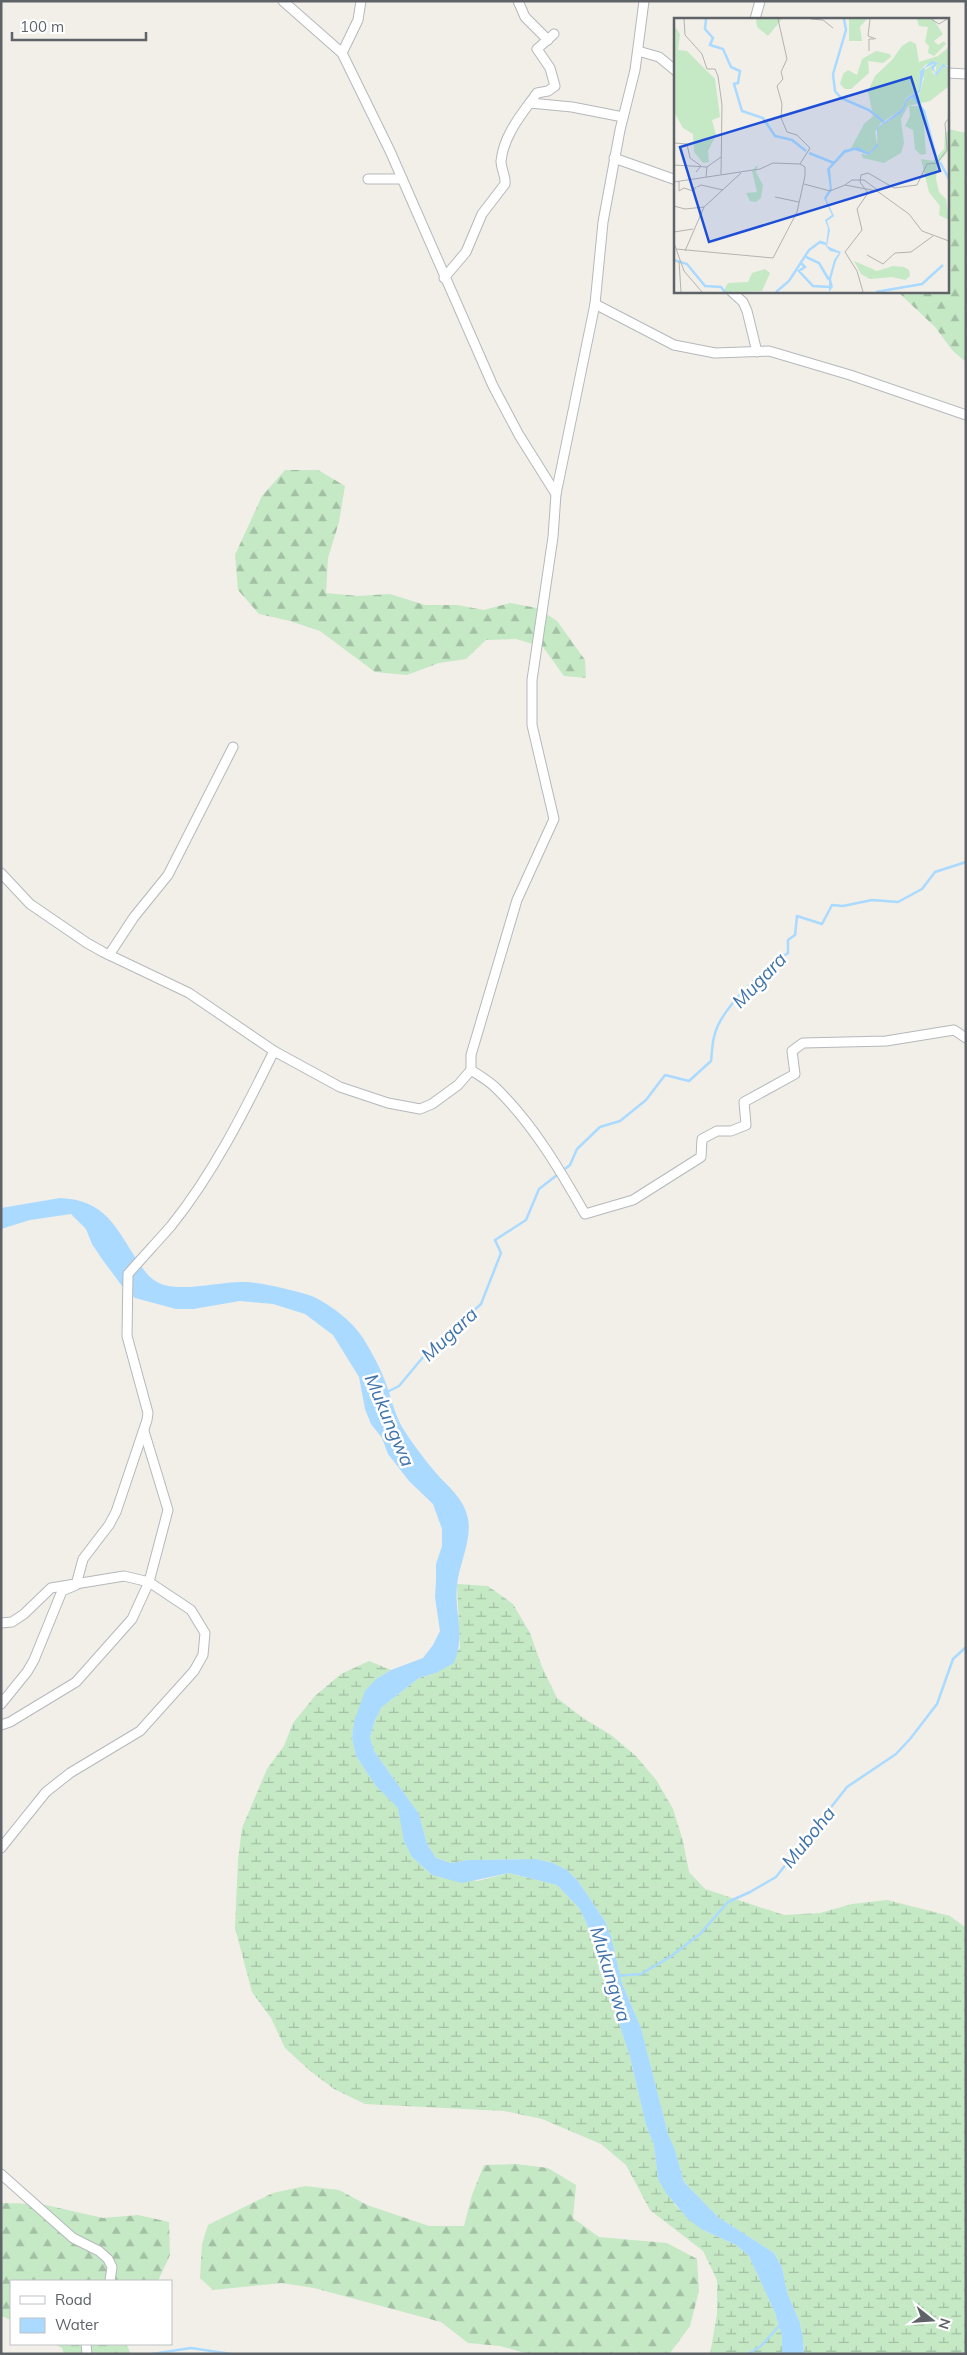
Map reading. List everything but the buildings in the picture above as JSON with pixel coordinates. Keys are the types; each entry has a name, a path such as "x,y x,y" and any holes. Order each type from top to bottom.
{"street":[{"path":"283,1 342,53 402,179 493,386 519,435 556,494"},
{"path":"342,53 358,20 361,1"},
{"path":"444,278 466,252 482,214 506,182 501,164 504,147 512,128 537,93 548,92 555,86 550,68 537,49 551,37 525,17 518,1"},
{"path":"1,873 30,904 51,920 109,954 189,992 274,1051 340,1087 388,1103 420,1108 432,1104 458,1085 471,1070 471,1055 514,908 554,818 530,717 532,680 553,537 556,494 596,304 603,222 614,158 638,51 644,1"},
{"path":"755,18 760,1"},
{"path":"638,51 659,57 674,69"},
{"path":"950,73 966,74"},
{"path":"530,103 572,107 623,118"},
{"path":"614,158 674,179"},
{"path":"368,179 402,179"},
{"path":"732,292 743,302 747,311 757,352"},
{"path":"596,304 674,345 701,352 769,351 835,370 966,415"},
{"path":"109,954 134,917 168,875 233,747"},
{"path":"471,1070 496,1087 522,1118 561,1171 585,1214 633,1200 701,1157 702,1139 717,1131 731,1131 746,1125 744,1102 795,1074 792,1051 803,1043 886,1041 954,1030 966,1038"},
{"path":"1,1704 30,1666 62,1592 76,1585 83,1559 109,1525 116,1512 144,1430 148,1413 127,1336 128,1274 171,1225 195,1192 253,1093 274,1051"},
{"path":"1,1725 10,1722 76,1682 132,1619 149,1582 168,1510 144,1430"},
{"path":"1,1623 12,1622 24,1614 51,1588 60,1585 76,1585 124,1576 149,1582 191,1610 205,1633 202,1655 194,1671 140,1731 70,1773 46,1792 1,1848"},
{"path":"1,2174 73,2238 99,2251 108,2259 112,2267 110,2280"}],"green space":[{"path":"950,129 966,133 966,362 953,351 935,327 898,292 950,292"},
{"path":"285,470 318,470 345,486 339,522 328,558 326,593 358,596 390,594 425,605 457,605 484,610 510,603 537,608 557,621 585,660 586,678 564,676 543,647 516,639 486,640 466,659 439,663 407,675 375,672 320,631 290,621 259,614 238,590 235,555 262,496"},
{"path":"457,1584 488,1586 513,1604 530,1633 542,1667 557,1698 583,1718 611,1735 636,1756 657,1781 673,1809 683,1841 689,1872 705,1889 784,1915 820,1913 852,1904 887,1900 950,1916 966,1928 966,2354 804,2354 800,2323 787,2292 782,2267 774,2253 718,2217 684,2182 675,2150 668,2135 641,2028 622,1983 611,1936 605,1921 578,1881 567,1870 553,1863 536,1859 468,1860 451,1863 436,1858 427,1844 419,1814 374,1751 370,1737 375,1720 382,1707 419,1678 436,1673 460,1648"},
{"path":"369,1661 391,1670 376,1679 354,1722 352,1738 356,1756 375,1785 399,1808 404,1842 412,1857 432,1875 478,1881 509,1873 557,1885 579,1908 587,1924 630,2057 646,2125 654,2145 658,2179 676,2206 701,2229 736,2245 749,2256 775,2313 782,2336 782,2354 710,2354 717,2314 717,2280 703,2251 650,2210 626,2165 601,2144 542,2119 504,2111 365,2104 334,2089 285,2048 271,2018 252,1992 235,1928 238,1860 242,1828 267,1769 284,1746 293,1723 315,1696 341,1674"},
{"path":"516,2164 548,2168 576,2185 573,2218 599,2237 667,2243 697,2259 699,2291 690,2326 670,2353 529,2354 500,2346 468,2343 441,2322 314,2288 282,2283 213,2290 200,2278 202,2244 208,2225 273,2193 305,2186 339,2190 367,2205 429,2226 464,2226 472,2195 484,2165"},
{"path":"1,2203 41,2204 103,2218 138,2215 169,2222 170,2255 158,2280 10,2280 10,2320 1,2316"},
{"path":"57,2345 126,2345 131,2354 64,2354 62,2348"}],"water":[{"name":"Mukungwa","path":"60,1198 88,1204 107,1217 144,1270 157,1282 176,1287 187,1287 251,1282 299,1292 314,1297 334,1309 353,1325 363,1338 381,1370 402,1427 427,1462 460,1499 466,1512 469,1527 457,1585 459,1642 454,1663 436,1673 419,1678 382,1707 375,1720 370,1737 374,1751 419,1814 427,1844 436,1858 451,1863 468,1860 536,1859 553,1863 567,1870 578,1881 605,1921 611,1936 622,1983 641,2028 668,2134 675,2150 684,2182 718,2217 774,2253 782,2267 787,2292 800,2323 804,2354 782,2354 782,2336 775,2313 749,2256 736,2245 701,2229 688,2219 666,2193 658,2179 654,2145 646,2125 630,2057 587,1924 579,1908 557,1885 509,1873 462,1883 432,1875 412,1857 404,1842 398,1808 375,1785 356,1756 352,1738 354,1722 365,1691 376,1679 391,1670 423,1658 433,1645 440,1631 435,1597 436,1564 442,1546 442,1529 433,1504 409,1481 388,1454 382,1438 371,1424 365,1409 359,1377 333,1335 305,1314 273,1304 240,1301 193,1309 176,1309 135,1298 122,1286 92,1244 86,1229 71,1214 30,1220 1,1229 1,1208"}],"waterway":[{"name":"Mugara","path":"387,1392 399,1386 424,1356 481,1304 501,1253 495,1240 526,1220 539,1189 570,1165 577,1149 600,1127 620,1121 646,1100 665,1075 689,1081 711,1061 714,1037 725,1014 744,990 788,953 788,940 795,935 797,916 822,924 832,905 843,906 872,900 898,902 922,889 935,872 966,862"},
{"name":"Muboha","path":"616,1976 641,1974 670,1957 700,1934 728,1902 776,1877 847,1787 896,1754 910,1739 937,1704 953,1659 966,1647"},
{"path":"748,2354 761,2346 780,2325"},
{"path":"152,2354 191,2348 231,2354"}]}
